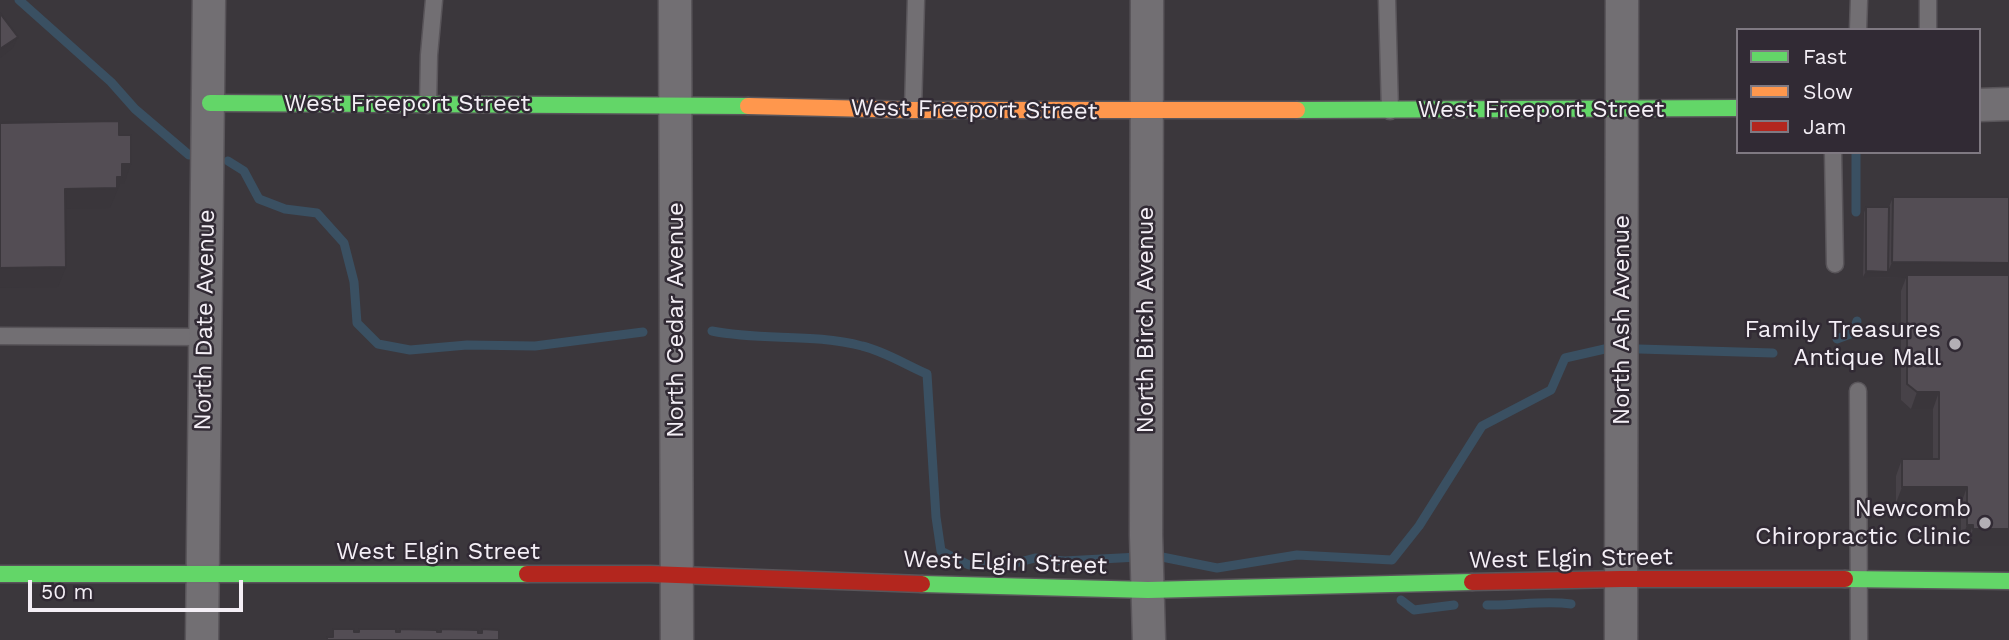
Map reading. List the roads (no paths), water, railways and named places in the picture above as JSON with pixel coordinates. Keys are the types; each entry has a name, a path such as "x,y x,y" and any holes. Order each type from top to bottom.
{"street":[{"name":"North Date Avenue","path":"202,640 204,337 210,103 209,0"},
{"name":"North Cedar Avenue","path":"676,0 677,640"},
{"name":"North Birch Avenue","path":"1147,0 1146,535 1149,640"},
{"name":"North Ash Avenue","path":"1621,640 1622,0"},
{"name":"West Freeport Street","path":"210,103 652,104 913,110 1146,111 1736,108"},
{"path":"1981,105 2009,104"},
{"name":"West Elgin Street","path":"0,574 677,575 958,586 1147,580 2009,581"}],"lane":[{"path":"428,105 434,0"},
{"path":"913,110 916,0"},
{"path":"1387,0 1390,111"},
{"path":"1858,0 1858,28"},
{"path":"1928,0 1928,28"},
{"path":"1833,154 1835,264"},
{"path":"0,336 204,337"},
{"path":"1858,391 1859,640"}],"waterway":[{"path":"19,0 111,82 135,109 189,155"},
{"path":"1856,154 1856,212"},
{"path":"228,161 244,171 259,199 285,209 317,213 344,243 354,282 357,323 378,344 410,350 467,345 535,346 643,332"},
{"path":"1837,339 1853,333 1857,321"},
{"path":"712,331 843,342 878,351 927,374 936,517 941,551 969,565 1012,564 1035,558 1064,561 1157,556 1217,568 1297,555 1392,560 1419,526 1482,426 1551,390 1565,358 1609,348"},
{"path":"1639,349 1773,353"},
{"path":"1401,600 1414,610 1454,605"},
{"path":"1487,605 1571,604"}],"place":[{"name":"Family Treasures Antique Mall","path":"1955,344"},
{"name":"Newcomb Chiropractic Clinic","path":"1985,523"}]}
